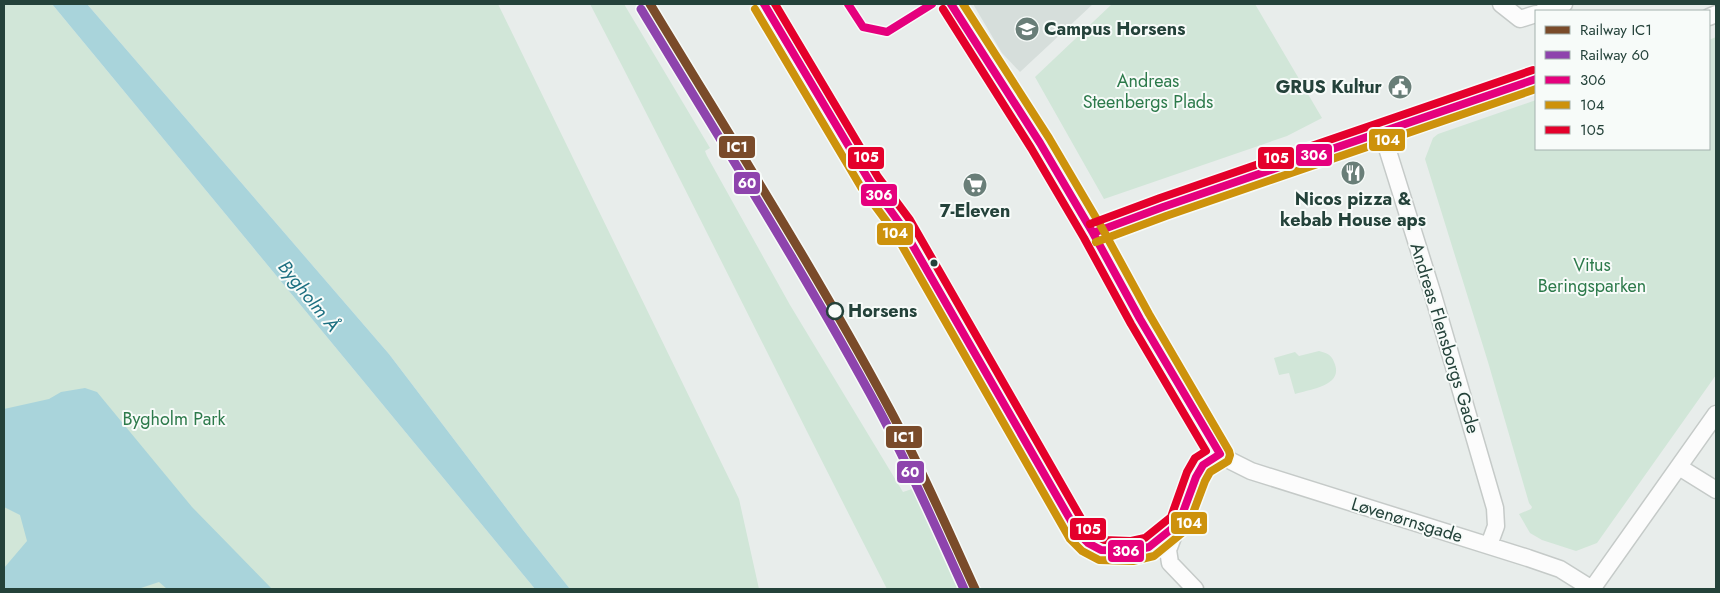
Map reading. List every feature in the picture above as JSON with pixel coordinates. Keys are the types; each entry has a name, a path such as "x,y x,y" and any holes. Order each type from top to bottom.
{"street":[{"name":"Løvenørnsgade","path":"951,4 1040,143 1093,233 1140,319 1220,454 1231,462 1251,471 1560,569 1592,589"},
{"path":"1501,4 1520,19 1535,14"},
{"path":"1546,10 1564,4"},
{"path":"1093,233 1163,207 1535,79"},
{"name":"Andreas Flensborgs Gade","path":"1382,132 1436,304 1495,508 1496,526 1488,546"},
{"path":"1592,589 1716,414"},
{"path":"1195,589 1170,563 1168,550 1203,465 1220,454"},
{"path":"1679,467 1716,490"}],"shaded area":[{"name":"Campus Horsens","path":"973,4 1093,4 1020,72 1002,53"}],"green space":[{"name":"Bygholm Park","path":"4,4 52,4 535,589 4,589"},
{"path":"87,4 498,4 739,499 759,589 570,589 389,354"},
{"path":"590,4 624,4 710,148 705,151 707,156 790,305 903,492 912,489 958,589 887,589"},
{"name":"Andreas Steenbergs Plads","path":"1112,4 1255,4 1322,118 1287,136 1104,199 1035,77"},
{"name":"Vitus Beringsparken","path":"1716,37 1716,375 1597,543 1576,551 1542,540 1530,533 1519,514 1532,507 1529,503 1488,362 1425,159 1433,138 1438,134 1535,100 1535,150 1710,150 1710,40"},
{"path":"1319,351 1328,354 1333,359 1336,370 1335,376 1324,385 1295,394 1289,373 1279,375 1274,358 1295,352 1299,356"}],"water":[{"name":"Bygholm Å","path":"52,4 87,4 389,354 570,589 535,589"},
{"path":"85,388 97,392 192,507 272,589 167,589 159,582 138,589 4,589 4,568 27,541 20,515 4,507 4,409 49,399 61,392"}],"rail line":[{"name":"IC1","path":"650,4 772,205 861,357 912,453 975,589"},
{"name":"60","path":"641,9 763,209 852,361 924,500 964,589"}],"transit line":[{"name":"306","path":"764,4 870,182 901,225 1078,533 1088,543 1101,550 1132,551 1149,547 1179,523 1196,477 1203,465 1220,454 1140,319 1093,233 1040,143 951,4"},
{"name":"105","path":"775,4 878,177 910,220 1086,527 1094,535 1104,540 1131,541 1145,538 1171,517 1187,472 1195,458 1206,451 1031,148 943,9"},
{"name":"306","path":"848,4 863,27 887,32 932,4"},
{"name":"104","path":"755,9 861,187 893,230 1070,539 1082,551 1099,560 1133,561 1154,556 1187,529 1205,481 1210,472 1228,461 1229,451 1049,138 963,4"},
{"name":"105","path":"1090,224 1160,198 1533,70"},
{"name":"306","path":"1093,233 1163,207 1535,79"},
{"name":"104","path":"1096,242 1166,216 1535,89"}],"place":[{"name":"Campus Horsens","path":"1027,29"},
{"name":"GRUS Kultur","path":"1400,87"},
{"name":"Nicos pizza & kebab House aps","path":"1353,173"},
{"name":"7-Eleven","path":"975,185"},
{"name":"Horsens","path":"835,311"}]}
